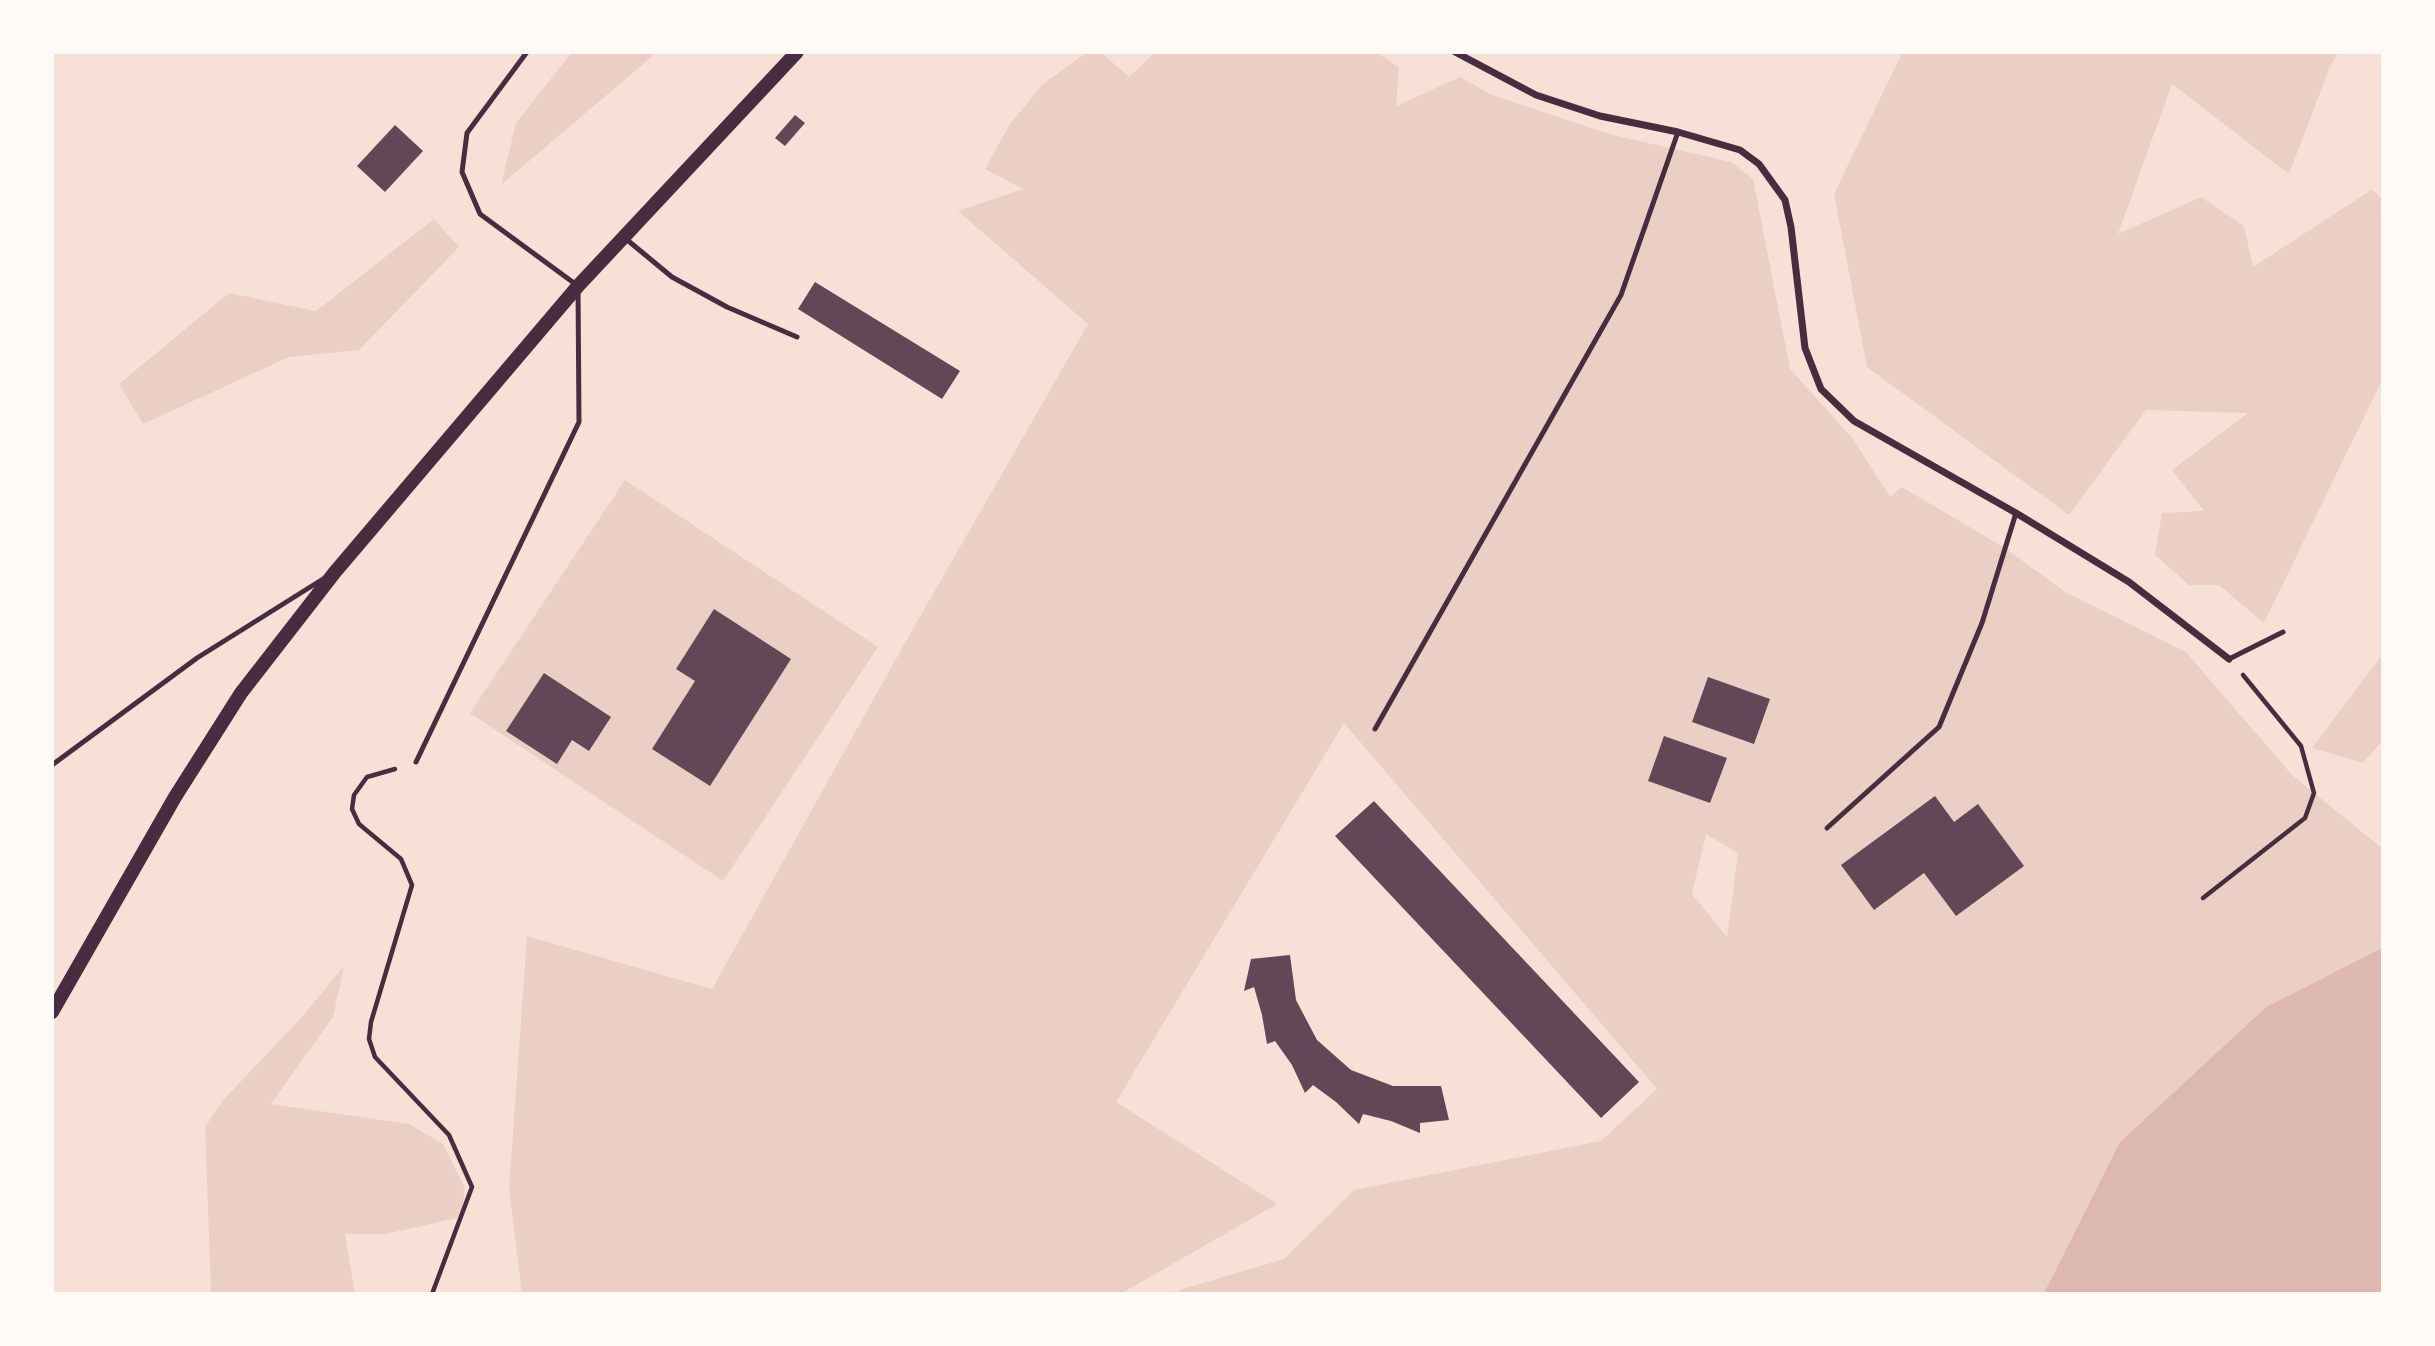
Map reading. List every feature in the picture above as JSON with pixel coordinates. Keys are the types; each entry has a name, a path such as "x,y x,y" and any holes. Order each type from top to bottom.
{"main road":[{"path":"52,1012 174,797 241,693 335,572 578,286 797,52"}],"street":[{"path":"1455,52 1536,95 1600,116 1678,132 1740,150 1759,164 1785,200 1791,227 1805,348 1821,389 1854,421 2016,513 2129,582 2229,659"}],"lane":[{"path":"416,762 579,422 578,286 480,214 462,173 467,133 527,52"},
{"path":"1375,729 1621,295 1678,132"},
{"path":"624,237 672,277 727,307 797,337"},
{"path":"1827,828 1939,727 1982,623 2016,513"},
{"path":"52,765 197,659 335,572"},
{"path":"2229,659 2283,632"}],"path":[{"path":"2203,898 2305,818 2314,793 2301,746 2229,659"},
{"path":"416,762 367,777 354,795 352,809 359,824 401,859 412,885 371,1022 369,1039 375,1057 449,1135 472,1187 433,1293"}],"shaded area":[{"path":"572,52 656,53 501,185 516,123"},
{"path":"1086,53 1102,53 1129,77 1154,53 1378,53 1399,67 1396,106 1460,77 1492,95 1609,134 1731,162 1753,179 1790,369 1853,439 1890,497 1902,487 2005,548 2065,592 2186,652 2292,775 2382,848 2382,948 2266,1007 2120,1142 2044,1293 1178,1293 1179,1290 1284,1259 1354,1190 1601,1141 1657,1089 1344,723 1116,1102 1277,1204 1122,1293 522,1294 509,1189 527,936 712,989 902,648 1088,324 958,211 1023,189 985,169 1010,124 1043,84","holes":["1706,834 1738,853 1727,937 1692,894"]},
{"path":"1902,53 2338,53 2329,69 2289,174 2172,84 2118,234 2201,197 2244,226 2253,267 2371,190 2382,198 2382,380 2264,623 2219,585 2189,585 2155,555 2162,513 2204,511 2172,470 2248,413 2146,410 2069,515 1867,367 1834,194"},
{"path":"434,219 459,247 359,350 289,357 143,424 119,384 229,293 316,311"},
{"path":"625,480 878,647 723,881 470,713"},
{"path":"2382,655 2382,741 2363,763 2312,748"},
{"path":"2382,948 2382,1293 2044,1293 2120,1142 2266,1007"},
{"path":"344,966 333,1017 271,1104 409,1124 443,1144 465,1188 461,1217 386,1234 345,1234 355,1293 211,1293 205,1127 224,1099 302,1017"}],"building":[{"path":"795,115 805,123 785,146 775,138"},
{"path":"395,125 423,151 385,192 357,166"},
{"path":"815,282 960,371 942,399 798,309"},
{"path":"714,609 791,659 710,786 652,749 695,681 676,669"},
{"path":"544,673 611,717 589,751 572,740 557,764 506,731"},
{"path":"1708,677 1770,699 1754,744 1692,722"},
{"path":"1664,736 1727,758 1710,803 1648,781"},
{"path":"1935,796 1954,822 1978,804 2024,866 1956,916 1924,873 1874,910 1841,865"},
{"path":"1374,801 1639,1082 1601,1118 1335,836"},
{"path":"1290,955 1296,1000 1317,1040 1351,1070 1393,1086 1441,1086 1449,1120 1420,1123 1420,1133 1391,1121 1363,1114 1359,1124 1313,1085 1305,1093 1292,1065 1275,1041 1267,1044 1254,987 1244,991 1251,959"}]}
